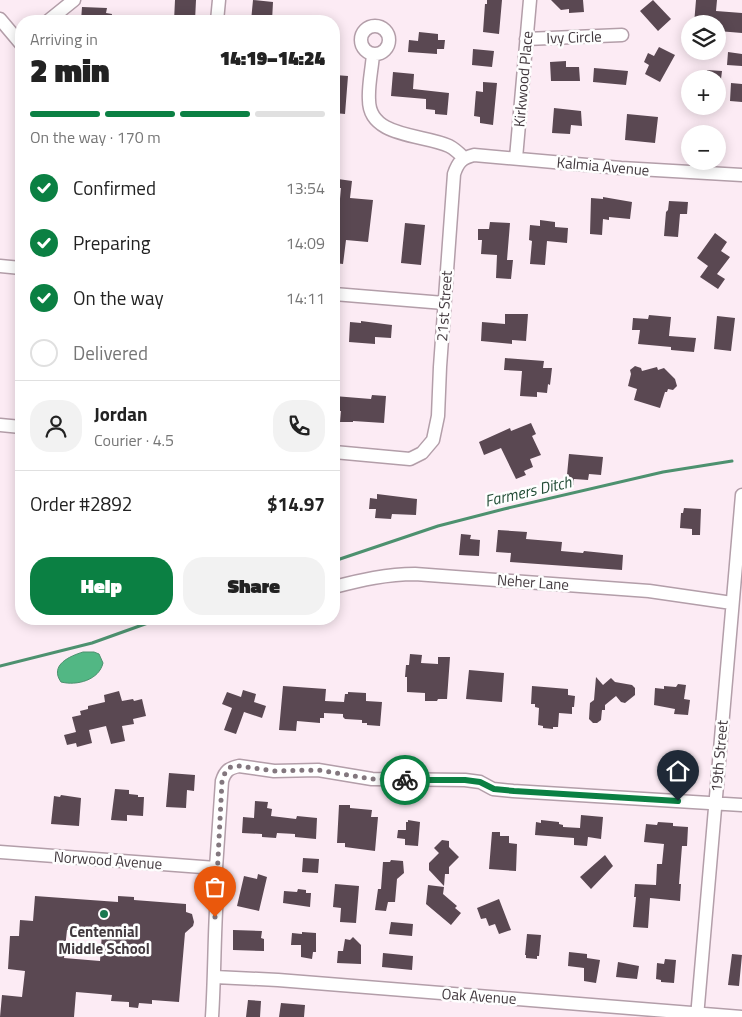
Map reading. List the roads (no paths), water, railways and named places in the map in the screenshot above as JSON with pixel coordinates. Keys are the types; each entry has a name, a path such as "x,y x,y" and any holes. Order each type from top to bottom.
{"street":[{"path":"55,15 74,0"},
{"path":"218,15 219,0"},
{"name":"Kirkwood Place","path":"516,158 530,0"},
{"path":"0,19 15,36"},
{"name":"Ivy Circle","path":"526,39 622,35"},
{"path":"373,54 368,101 371,112 379,123 388,129 448,145 457,150 464,158"},
{"name":"Kalmia Avenue","path":"464,158 474,155 622,168 742,175"},
{"name":"21st Street","path":"340,453 410,459 422,453 433,440 438,416 454,174 458,164 464,158"},
{"path":"0,266 15,267"},
{"path":"340,294 444,303"},
{"path":"0,425 15,426"},
{"name":"19th Street","path":"697,1015 742,495"},
{"name":"Neher Lane","path":"340,585 390,574 415,574 649,591 732,602"},
{"path":"212,1017 218,879 216,868 222,781 224,774 231,767 239,766 274,771 318,770 372,779 465,780 480,782 494,789 514,791 742,805"},
{"name":"Norwood Avenue","path":"0,852 216,868"},
{"name":"Oak Avenue","path":"215,977 742,1017"}],"waterway":[{"name":"Farmers Ditch","path":"340,559 438,526 504,509 663,472 732,461"},
{"name":"Farmers Ditch","path":"0,666 92,643 142,625"}],"place":[{"name":"Centennial Middle School","path":"104,914"}]}
